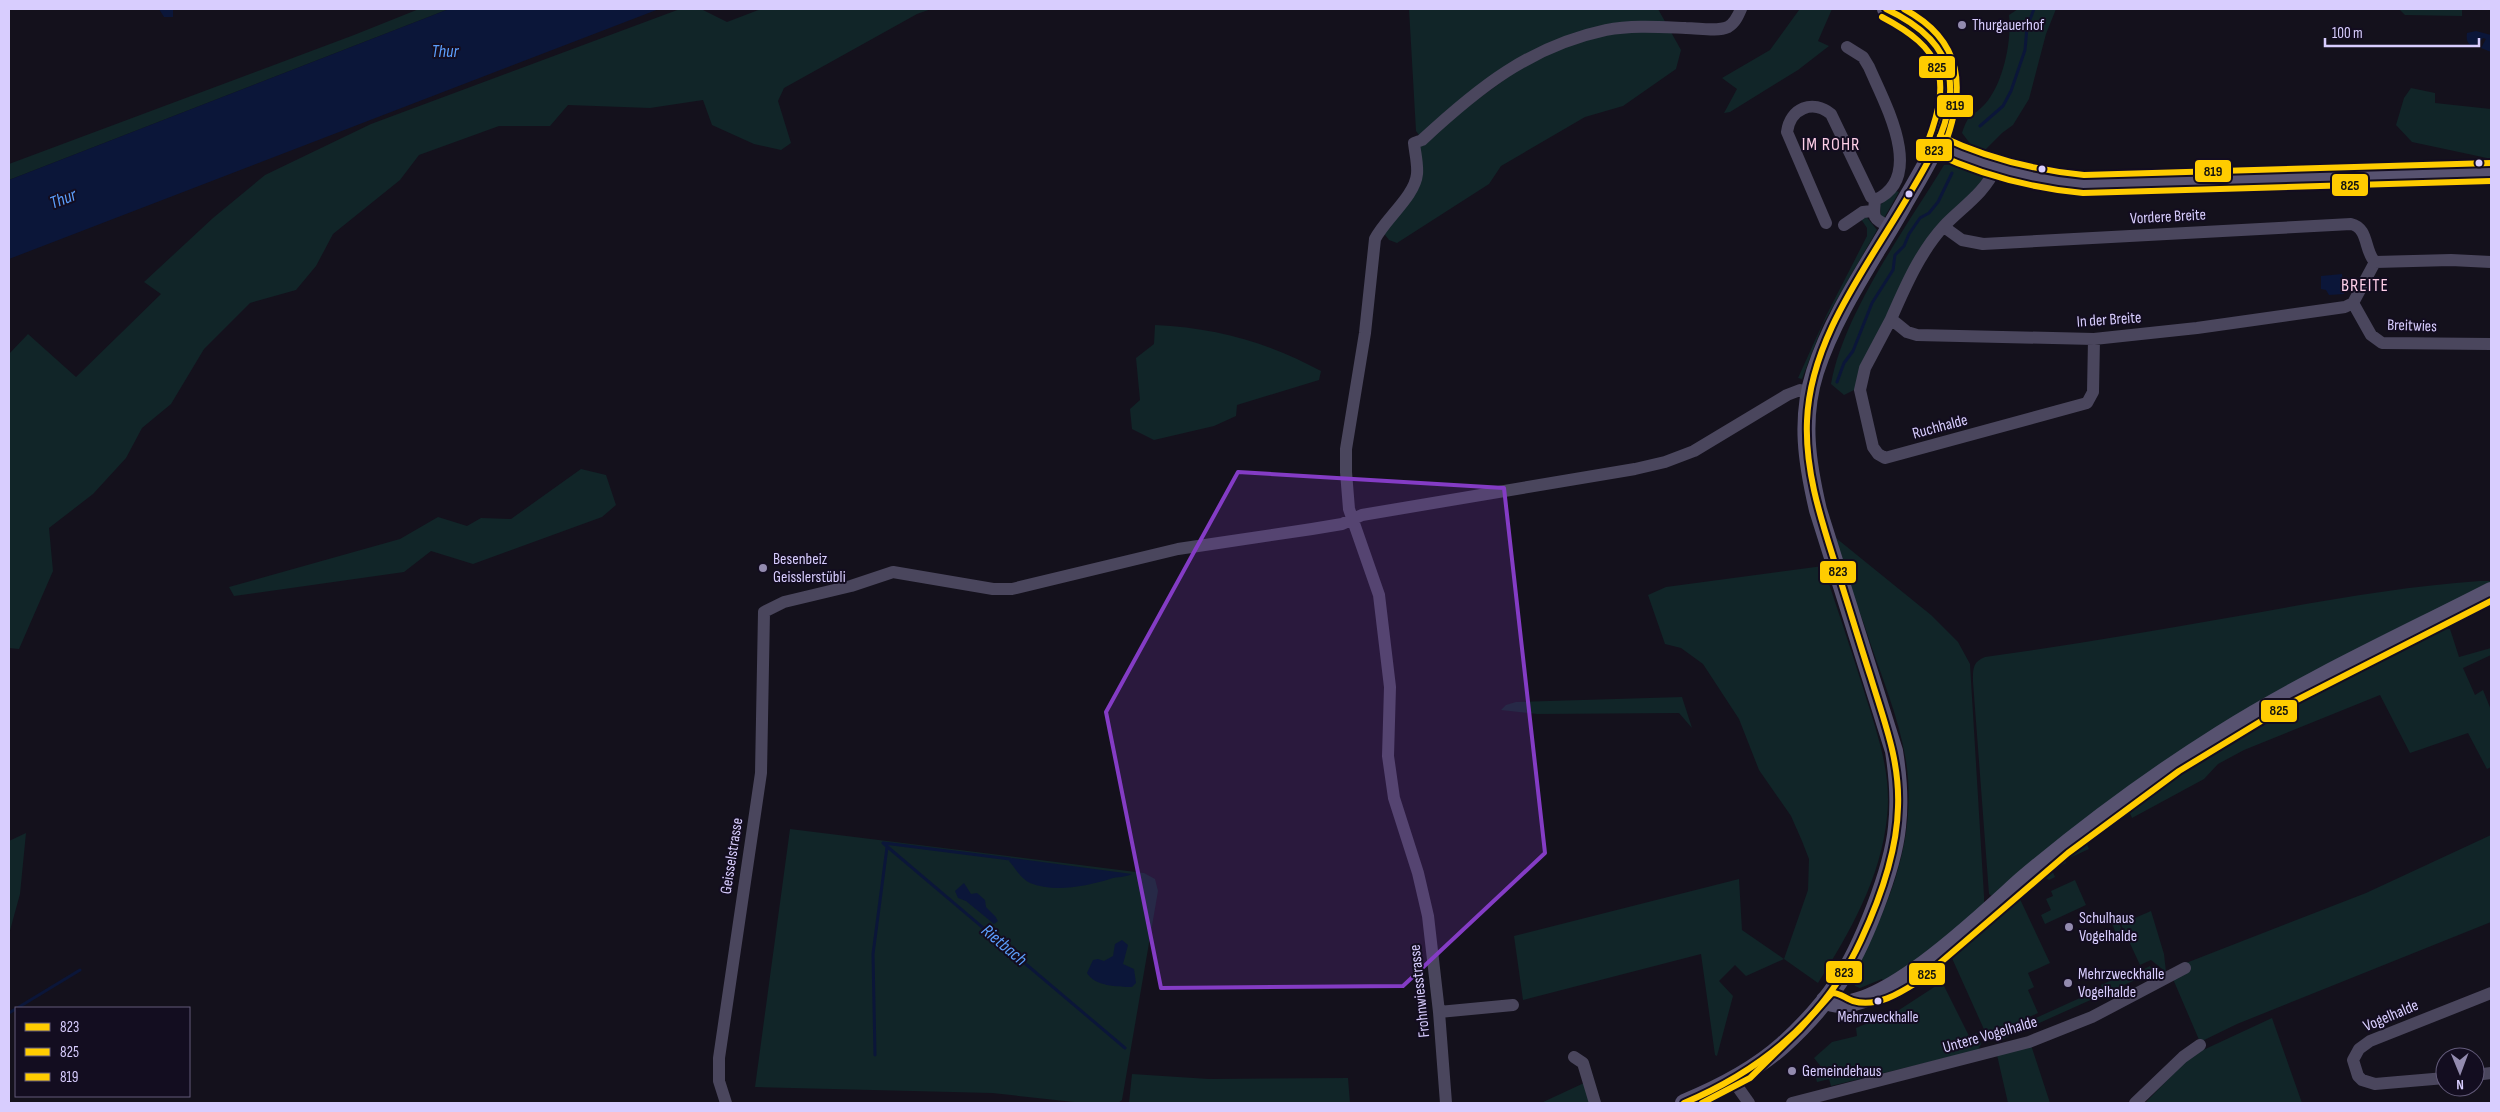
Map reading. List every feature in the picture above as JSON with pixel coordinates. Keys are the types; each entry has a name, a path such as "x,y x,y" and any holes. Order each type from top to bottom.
{"street":[{"name":"Frohnwiesstrasse","path":"1446,1103 1439,1012 1428,916 1419,877 1394,798 1388,756 1390,687 1379,595 1352,519 1348,498 1346,449 1365,333 1375,239 1382,225 1415,184 1417,166 1414,143 1422,140 1468,97 1498,75 1530,57 1555,46 1606,30 1625,28 1720,29 1733,24 1741,9"},
{"path":"1684,1103 1739,1075 1782,1046 1828,989 1865,927 1892,854 1897,828 1898,776 1894,751 1881,704 1824,530 1813,490 1805,436 1809,392 1829,336 1936,144 1950,100 1948,68 1942,55 1927,33 1902,16 1886,9"},
{"path":"1844,225 1873,206 1890,190 1896,179 1900,163 1898,138 1869,67 1863,58 1847,47"},
{"path":"1826,223 1787,132 1792,116 1804,107 1819,107 1831,114 1871,197 1878,221 1890,228"},
{"path":"1936,144 1995,169 2047,181 2101,184 2491,172"},
{"path":"1891,319 1926,249 1944,226 1985,186 1995,169"},
{"name":"Vordere Breite","path":"1944,226 1962,240 1983,244 2351,224 2362,231 2370,256 2375,262"},
{"path":"2353,303 2375,262 2451,260 2491,262"},
{"name":"In der Breite","path":"1891,319 1908,332 1917,335 2094,339 2336,309 2353,303"},
{"name":"Breitwies","path":"2353,303 2371,335 2382,343 2491,344"},
{"name":"Ruchhalde","path":"1891,319 1865,368 1860,390 1873,447 1878,454 1885,458 2084,405 2090,401 2093,392 2094,339"},
{"path":"1352,519 1362,514 1635,469 1666,462 1703,447 1788,395 1797,391 1809,392"},
{"name":"Geisselstrasse","path":"726,1103 720,1081 719,1058 761,773 764,612 784,602 851,586 893,572 993,589 1012,589 1178,549 1342,524 1352,519"},
{"path":"1828,989 1855,993 1878,992 1925,964 2077,834 2172,765 2242,721 2310,683 2491,590"},
{"name":"Untere Vogelhalde","path":"1792,1103 2029,1042 2092,1017 2185,968"},
{"name":"Vogelhalde","path":"2435,1079 2372,1084 2358,1076 2353,1060 2359,1049 2370,1041 2491,993"},
{"path":"1439,1012 1513,1005"},
{"path":"2135,1103 2183,1057 2200,1045"},
{"path":"1574,1057 1583,1062 1595,1103"},
{"path":"1739,1075 1749,1103"}],"highlighted area":[{"path":"1238,472 1504,488 1545,853 1403,986 1161,988 1106,712"}],"green space":[{"path":"419,9 449,9 9,180 9,164"},
{"path":"680,9 701,9 727,22 761,9 931,9 917,14 784,88 778,101 791,143 781,150 754,144 712,125 703,100 650,108 568,105 550,126 499,126 419,155 400,180 333,234 316,266 296,290 250,303 204,349 171,404 142,428 126,458 93,494 49,528 53,571 19,649 9,648 9,354 28,334 76,377 161,294 144,282 213,218 265,175 371,124"},
{"path":"1409,9 1658,9 1681,50 1676,69 1623,106 1585,117 1501,166 1489,184 1397,243 1389,240 1382,231 1411,194 1420,147 1433,132 1552,45 1419,135 1416,131"},
{"path":"1832,9 1818,41 1829,46 1798,70 1730,112 1724,113 1737,89 1722,78 1770,50 1799,10"},
{"path":"2018,9 2056,9 2046,34 2029,99 2013,125 1982,153 1978,154 1962,133 1969,118 1985,104 1997,85 2005,62 2009,37 2009,15"},
{"path":"2399,9 2462,9 2462,16 2405,15"},
{"path":"2411,88 2435,93 2435,103 2491,109 2491,162 2487,161 2487,158 2412,142 2396,125 2404,98"},
{"path":"1956,164 1984,173 1984,179 1942,224 1856,389 1844,395 1831,384 1838,357 1862,300 1944,165"},
{"path":"1896,191 1899,192 1884,218 1881,217 1880,205"},
{"path":"1865,215 1877,230 1823,324 1802,379 1798,378 1827,314 1867,236 1867,228 1861,219"},
{"path":"1155,325 1200,329 1261,344 1321,371 1319,380 1237,405 1236,416 1214,426 1154,440 1132,429 1130,409 1140,400 1136,358 1154,344"},
{"path":"581,469 606,475 616,505 602,517 473,564 431,551 404,572 234,596 229,587 400,539 438,517 467,526 481,518 511,519"},
{"path":"1836,538 1931,615 1958,642 1970,664 1984,896 1984,906 1926,957 1884,982 1882,979 1860,988 1855,986 1851,977 1877,926 1897,873 1904,846 1909,790 1906,761 1899,727 1845,572"},
{"path":"1823,566 1882,753 1887,785 1887,817 1884,840 1871,883 1852,924 1818,983 1784,959 1808,890 1809,859 1791,816 1759,770 1739,719 1703,664 1681,648 1665,644 1648,595 1666,587"},
{"path":"2490,581 2491,583 2298,683 1993,897 1989,894 1973,682 1975,664 1981,659 2350,597 2415,587"},
{"path":"2444,623 2450,629 2459,657 2491,648 2491,655 2463,668 2475,695 2483,690 2491,710 2491,767 2487,769 2468,733 2410,753 2380,695 2244,750 2218,764 2204,779 2132,818 2128,809 2199,760 2247,731"},
{"path":"1682,697 1692,728 1679,713 1537,714 1501,710 1506,705 1516,702"},
{"path":"790,829 1144,873 1155,879 1158,891 1122,1100 1118,1103 1083,1103 992,1093 755,1087"},
{"path":"26,833 20,894 9,934 9,841"},
{"path":"2491,835 2491,922 2237,1024 2200,1042 2173,979 2186,963 2366,893"},
{"path":"2086,842 2089,849 2065,860 2066,863 2052,870 2055,877 2049,880 2041,875"},
{"path":"1739,879 1742,930 1784,959 1746,976 1735,965 1719,981 1733,996 1717,1056 1715,1055 1701,954 1523,1000 1514,936"},
{"path":"2075,880 2086,905 2045,924 2041,915 2051,910 2046,899 2053,896 2051,891"},
{"path":"2019,897 2050,963 2028,973 2034,987 2028,990 2038,1013 1987,1036 1951,956"},
{"path":"2151,911 2164,954 2166,972 2151,960 2140,965 2121,924"},
{"path":"2118,921 2126,940 2120,942 2112,924"},
{"path":"2150,966 2153,972 1999,1041 1996,1036 2102,988 2101,985 2139,968 2140,971"},
{"path":"1942,982 1969,1036 1977,1033 1981,1044 1978,1050 1831,1086 1829,1079 1817,1082 1815,1075 1822,1068 1814,1058 1832,1042 1857,1036 1856,1028 1899,1010"},
{"path":"2272,1018 2302,1103 2145,1103 2187,1060 2201,1051"},
{"path":"2031,1045 2050,1103 2008,1103 1997,1055"},
{"path":"1132,1074 1209,1079 1348,1078 1350,1103 1129,1103"},
{"path":"1584,1083 1591,1103 1541,1103"}],"water":[{"path":"159,9 173,9 173,17 164,17"},
{"name":"Thur","path":"449,9 659,9 9,259 9,180"},
{"path":"2476,31 2491,35 2491,52 2481,48 2486,39 2483,38 2474,47 2468,43 2467,33"},
{"path":"2342,274 2344,294 2329,295 2326,290 2321,289 2321,276"},
{"path":"1012,858 1132,874 1081,886 1049,888 1023,879 1009,861"},
{"path":"964,883 971,894 977,893 985,900 986,907 998,921 994,924 966,901 958,898 955,891"},
{"path":"1122,940 1128,945 1123,964 1134,969 1136,983 1132,987 1113,986 1095,981 1087,973 1093,960 1104,961 1113,956 1115,944"}],"waterway":[{"path":"1980,126 2003,106 2011,91 2025,50 2027,27 2034,9"},
{"path":"1837,382 1844,363 1853,351 1872,303 1893,270 1895,255 1904,246 1909,234 1920,218 1929,213 1938,202 1952,173"},
{"name":"Rietbach","path":"883,843 1125,1048"},
{"path":"884,843 1010,859"},
{"path":"875,1055 873,954 887,847"},
{"name":"Rietbach","path":"19,1007 80,970"},
{"name":"Rietbach","path":"9,1013 15,1009"}],"transit line":[{"name":"823","path":"1684,1103 1740,1075 1765,1058 1810,1018 1829,994 1861,940 1881,892 1891,858 1898,807 1894,757 1818,507 1808,456 1807,439 1811,390 1830,330 1861,274 1926,166 1940,137 1949,106 1949,75 1941,53 1926,34 1907,20 1886,9"},
{"name":"819","path":"1904,9 1924,22 1939,36 1949,51 1955,68 1957,86 1955,105 1944,147"},
{"name":"825","path":"1882,17 1918,41 1930,53 1937,67 1940,82 1940,99 1928,141"},
{"name":"819","path":"1940,136 1975,151 2010,162 2046,170 2084,175 2491,163"},
{"name":"825","path":"1932,152 1987,174 2044,188 2083,193 2491,181"},
{"name":"825","path":"1702,1103 1750,1078 1800,1029 1832,993 1853,1001 1871,1003 1888,998 1919,981 2068,853 2179,771 2291,703 2491,601"}],"place":[{"name":"Thurgauerhof","path":"1962,25"},
{"name":"Besenbeiz Geisslerstübli","path":"763,568"},
{"name":"Schulhaus Vogelhalde","path":"2069,927"},
{"name":"Mehrzweckhalle Vogelhalde","path":"2068,983"},
{"name":"Mehrzweckhalle","path":"1878,1001"},
{"name":"Gemeindehaus","path":"1792,1071"}],"district":[{"name":"IM ROHR","path":"1831,144"},
{"name":"BREITE","path":"2365,285"}]}
